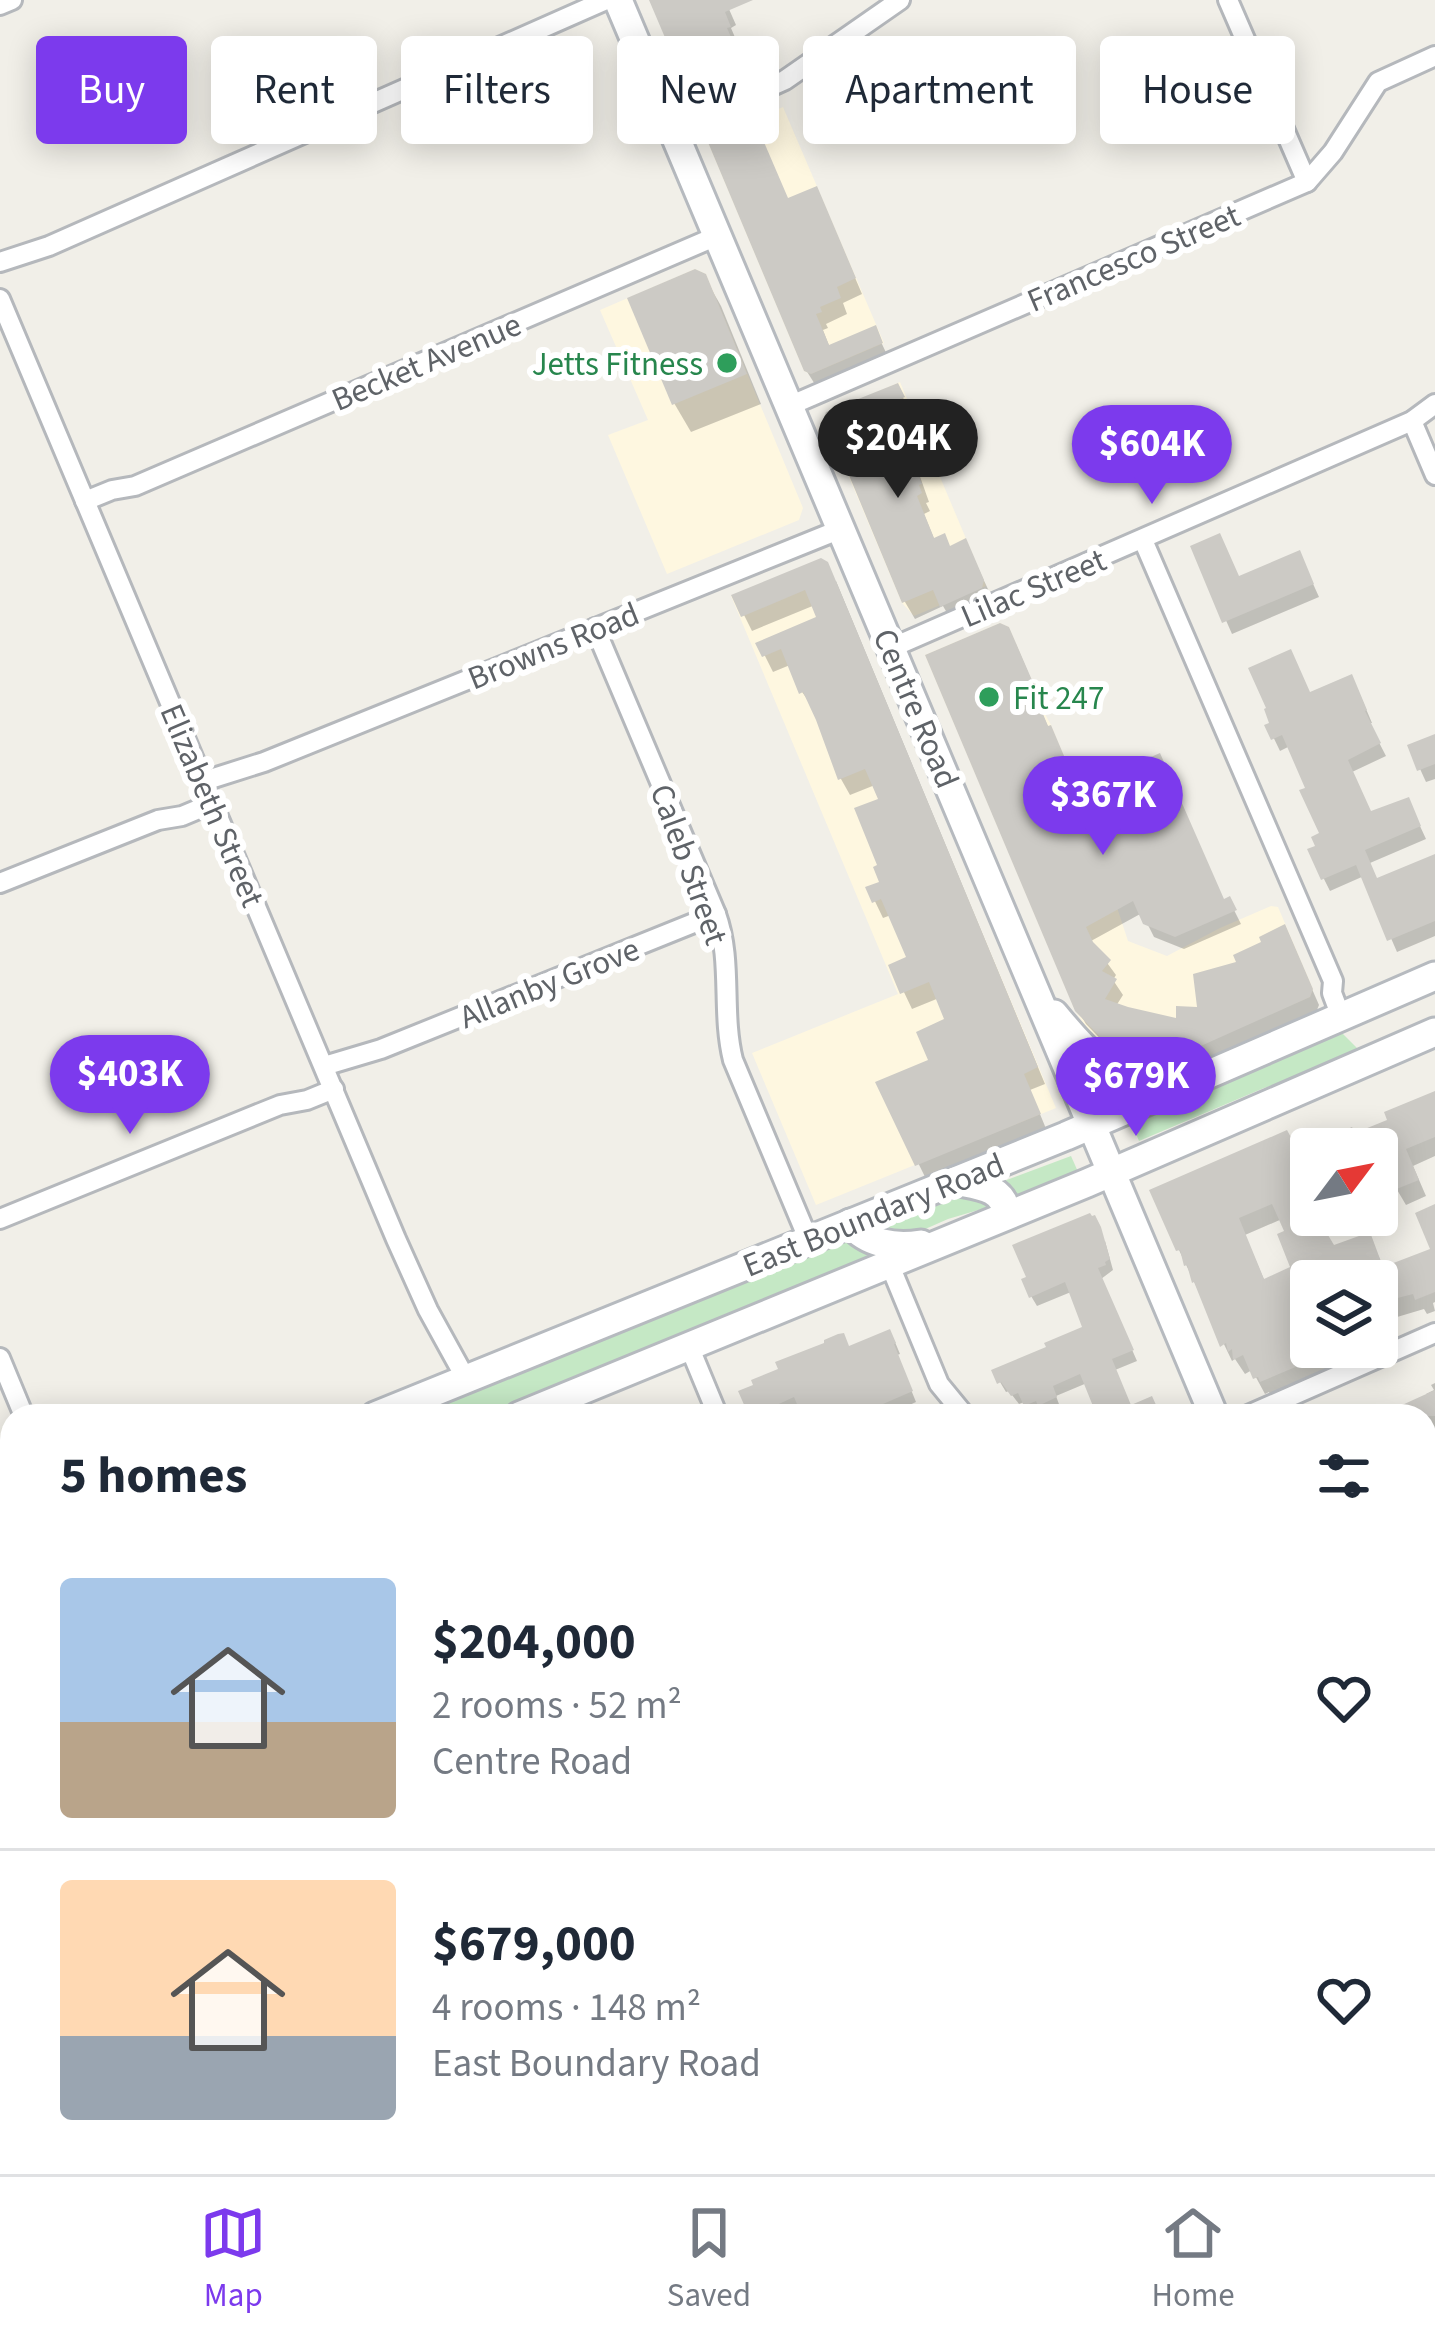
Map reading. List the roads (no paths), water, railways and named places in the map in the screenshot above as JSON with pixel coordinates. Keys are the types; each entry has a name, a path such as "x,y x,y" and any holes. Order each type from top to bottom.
{"main road":[{"name":"Centre Road","path":"618,0 633,36"},
{"name":"Centre Road","path":"679,144 1209,1404"},
{"name":"East Boundary Road","path":"405,1404 955,1181 1435,976"},
{"path":"1038,996 1088,1054 1133,1086 1157,1096"},
{"path":"1340,1017 1367,1044 1406,1044"},
{"name":"East Boundary Road","path":"548,1404 1111,1172 1435,1032"},
{"path":"955,1181 994,1190 1003,1199 1007,1214"},
{"path":"850,1222 864,1237 891,1244 906,1246 954,1236"}],"street":[{"path":"0,5 12,0"},
{"path":"0,262 49,246 606,0"},
{"path":"779,83 901,0"},
{"path":"1228,0 1306,182"},
{"name":"Francesco Street","path":"789,406 1306,182 1334,152 1378,82 1435,56"},
{"name":"Becket Avenue","path":"88,508 115,501 135,486 718,236"},
{"path":"0,276 49,246"},
{"name":"Elizabeth Street","path":"0,299 459,1382"},
{"name":"Lilac Street","path":"891,648 1412,422 1435,404"},
{"path":"1412,422 1435,475"},
{"name":"Browns Road","path":"0,884 158,820 182,816 209,792 264,762 841,529"},
{"path":"1143,540 1333,981 1340,1017"},
{"name":"Caleb Street","path":"595,628 716,914 724,939 733,1060 809,1241"},
{"name":"Allanby Grove","path":"0,1219 280,1106 307,1100 329,1078 381,1049 716,914"},
{"path":"1333,981 1375,1002"},
{"path":"889,1264 938,1384 955,1404"},
{"path":"1273,1404 1435,1333"},
{"path":"689,1346 713,1404"},
{"path":"0,1358 19,1404"}],"place":[{"name":"Jetts Fitness","path":"727,363"},
{"name":"Fit 247","path":"989,697"}]}
